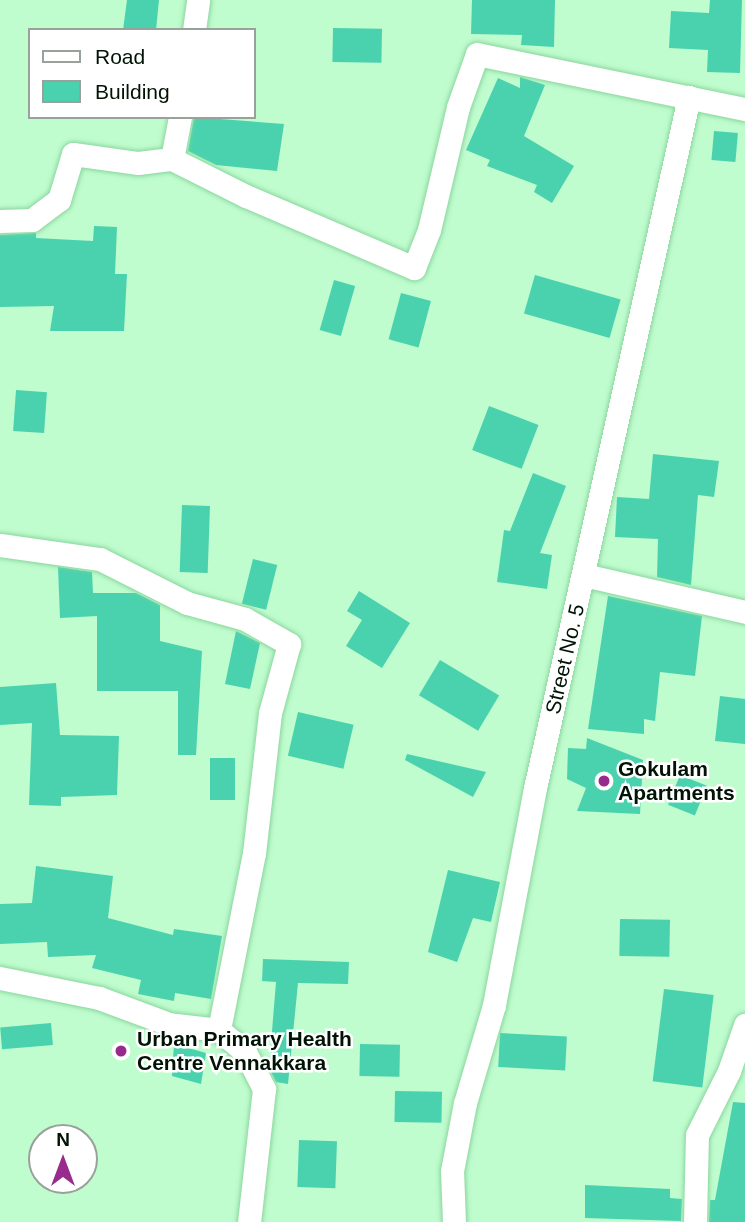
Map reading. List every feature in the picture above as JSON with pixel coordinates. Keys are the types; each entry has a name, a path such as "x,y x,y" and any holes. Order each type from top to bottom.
{"street":[{"path":"194,28 198,0"},
{"path":"0,221 32,220 59,200 73,154 138,163 172,159 246,196 414,268 429,230 458,107 477,54 745,109"},
{"name":"Street No. 5","path":"454,1222 452,1171 465,1103 494,1005 536,788 689,97"},
{"path":"172,159 180,119"},
{"path":"0,545 100,559 187,603 245,619 289,644 270,713 254,853 219,1030"},
{"path":"584,575 745,612"},
{"path":"0,978 99,998 169,1024 219,1030 245,1052 264,1089 250,1222"},
{"path":"695,1222 697,1135 729,1071 745,1025"}],"building":[{"path":"127,0 159,0 156,28 123,28"},
{"path":"472,0 555,0 554,47 521,45 522,35 471,34"},
{"path":"710,0 742,0 740,73 707,72 708,50 669,48 671,11 709,13"},
{"path":"333,28 382,29 381,63 332,62"},
{"path":"520,77 545,85 524,136 574,166 552,203 534,192 537,185 487,166 490,160 466,150 498,78 520,88"},
{"path":"194,119 284,124 277,171 216,165 188,151"},
{"path":"714,131 738,133 735,162 711,160"},
{"path":"94,226 117,227 115,274 127,274 124,331 50,331 54,306 0,307 0,235 36,233 36,238 93,241"},
{"path":"535,275 621,300 610,338 524,313"},
{"path":"334,280 355,286 341,336 320,330"},
{"path":"401,293 431,301 419,347 389,339"},
{"path":"16,390 47,392 44,433 13,431"},
{"path":"489,406 538,425 522,469 472,450"},
{"path":"653,454 719,461 714,497 698,495 691,585 657,577 658,539 615,537 617,497 649,499"},
{"path":"533,473 566,486 540,553 552,555 547,589 497,582 504,530 510,531"},
{"path":"182,505 210,506 208,573 180,572"},
{"path":"253,559 277,565 266,610 242,604"},
{"path":"58,567 92,572 93,593 136,593 160,605 160,641 202,651 196,755 178,755 178,691 97,691 97,616 60,618"},
{"path":"359,591 410,623 382,668 346,646 362,620 347,611"},
{"path":"608,596 702,616 695,676 660,672 655,721 644,719 644,734 588,729"},
{"path":"236,631 260,643 250,689 225,684"},
{"path":"440,660 499,696 478,731 419,695"},
{"path":"56,683 60,735 119,736 117,795 61,797 61,806 29,805 32,723 0,725 0,687"},
{"path":"720,696 745,699 745,744 715,741"},
{"path":"298,712 354,725 343,769 288,756"},
{"name":"Gokulam Apartments","path":"587,738 643,760 640,814 577,811 586,788 567,779 568,748 586,749"},
{"path":"407,754 486,772 473,797 405,760"},
{"path":"210,758 235,758 235,800 210,800"},
{"path":"680,775 707,786 695,816 668,805"},
{"path":"36,866 113,876 108,918 173,935 174,929 222,936 211,999 175,993 174,1001 138,994 141,980 92,968 96,955 48,957 47,942 0,944 0,904 32,903"},
{"path":"448,870 500,882 491,922 473,918 457,962 428,952"},
{"path":"620,919 670,920 669,957 619,956"},
{"path":"263,959 349,962 348,984 298,983 288,1084 276,1082 269,1068 276,982 262,981"},
{"path":"664,989 714,995 702,1087 653,1081"},
{"path":"51,1023 53,1045 2,1049 0,1027"},
{"path":"500,1033 567,1037 565,1070 498,1067"},
{"path":"174,1044 206,1053 201,1084 172,1076"},
{"path":"360,1044 400,1045 399,1077 359,1076"},
{"path":"395,1091 442,1092 441,1123 394,1122"},
{"path":"733,1102 745,1103 745,1222 709,1222 710,1200 715,1200"},
{"path":"299,1140 337,1141 335,1188 297,1187"},
{"path":"585,1185 670,1189 670,1198 682,1199 681,1221 585,1218"}],"place":[{"name":"Gokulam Apartments","path":"604,781"},
{"name":"Urban Primary Health Centre Vennakkara","path":"121,1051"}]}
